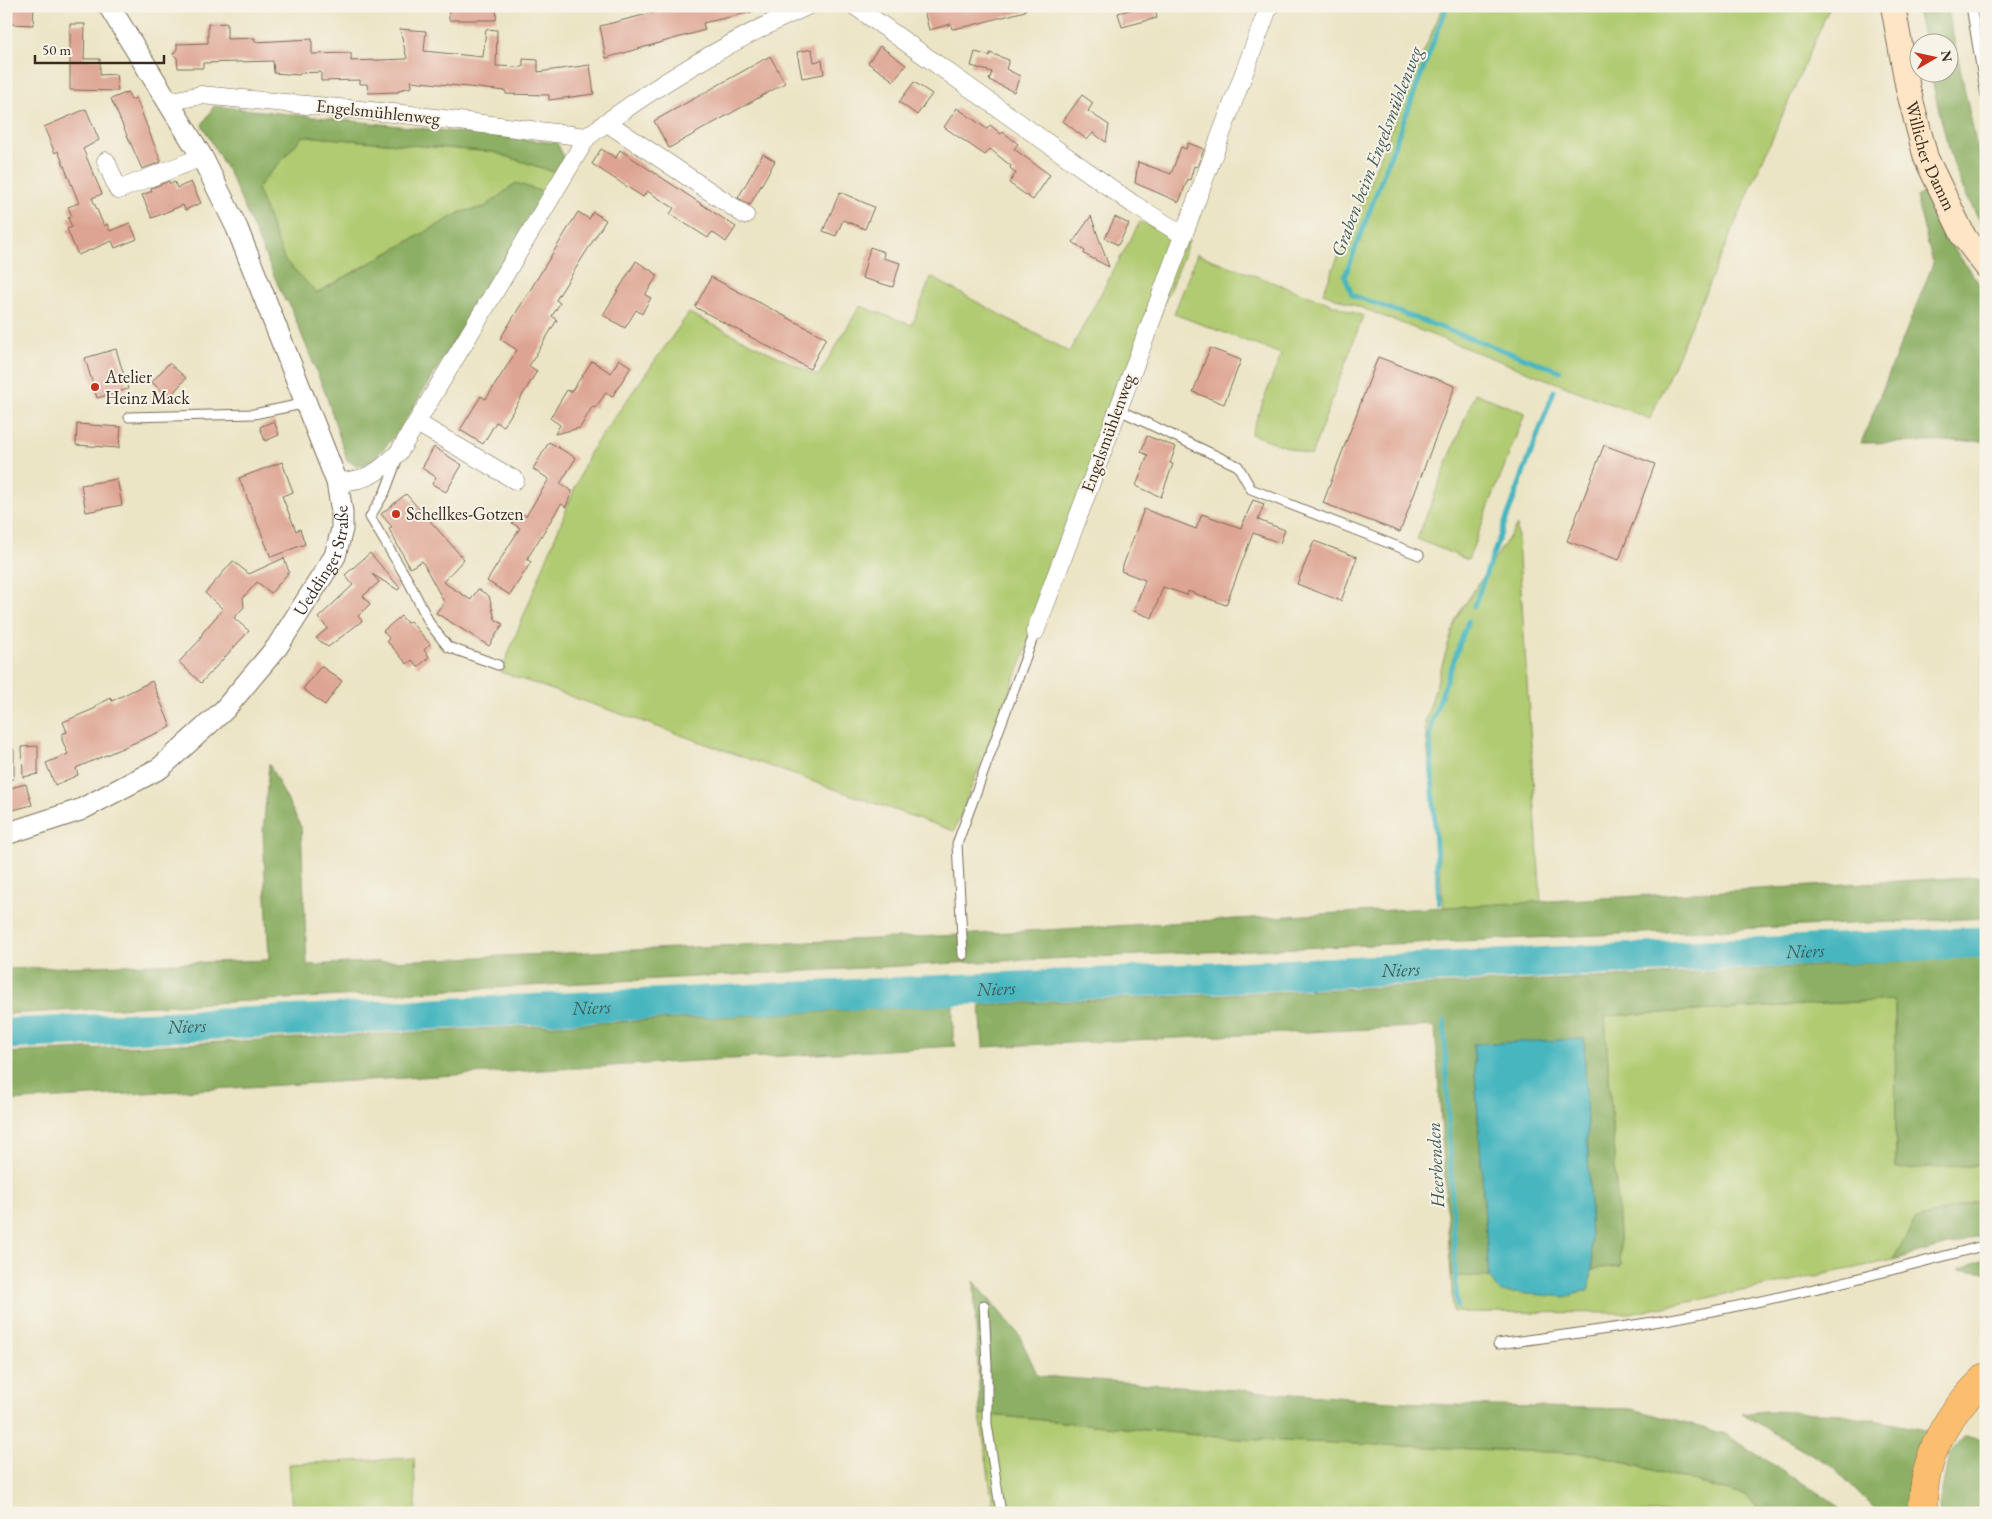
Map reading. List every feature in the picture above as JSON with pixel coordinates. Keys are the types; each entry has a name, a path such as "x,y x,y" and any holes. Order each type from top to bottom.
{"highway":[{"path":"1923,1513 1927,1472 1934,1446 1945,1424 1978,1384"}],"main road":[{"name":"Willicher Damm","path":"1894,6 1908,89 1926,158 1964,237 1986,266"}],"street":[{"name":"Ueddinger Straße","path":"6,834 80,810 160,768 224,710 277,647 334,556 342,529 342,512 337,482 238,228 202,158 109,6"},
{"path":"337,482 354,482 367,478 383,468 399,452 587,137 627,106 766,24 807,6"},
{"path":"855,6 1133,204 1183,234"},
{"name":"Engelsmühlenweg","path":"1035,632 1269,6"},
{"name":"Engelsmühlenweg","path":"168,102 209,96 403,114 587,137"},
{"path":"606,122 745,214"},
{"path":"106,161 118,190 202,158"},
{"path":"417,423 515,480"}],"lane":[{"path":"1971,6 1986,96"},
{"path":"128,418 254,414 307,403"},
{"path":"1118,409 1238,466 1251,488 1419,555"},
{"name":"Ueddinger Straße","path":"399,452 385,492 370,517 409,582 430,624 448,647 498,665"},
{"path":"963,955 957,844 1035,632"},
{"path":"6,776 9,775 9,752"},
{"path":"1498,1344 1653,1322 1733,1307 1878,1274 1986,1245"},
{"path":"984,1305 987,1364 987,1424 1001,1513"}],"green space":[{"path":"1443,6 1830,6 1650,419 1323,293"},
{"path":"1916,6 1947,6 1952,32 1922,32"},
{"path":"1960,68 1979,158 1986,170 1986,229 1965,193 1950,154 1932,82 1960,82"},
{"path":"214,106 557,143 564,157 557,173 493,152 303,136 257,188 284,259 317,293 461,212 485,207 516,183 545,193 396,435 370,463 356,466 347,460 326,395 288,301 285,301 231,177 202,125"},
{"path":"303,136 493,152 557,173 545,193 516,183 485,207 461,212 316,293 284,259 257,188"},
{"path":"1927,190 1957,253 1986,293 1986,441 1861,443 1933,264 1916,197"},
{"path":"1140,222 1189,241 954,831 501,672 589,453 689,313 818,376 860,306 912,325 931,277 1069,352"},
{"path":"1197,254 1363,316 1311,456 1251,434 1281,354 1174,314"},
{"path":"1475,393 1525,413 1468,560 1417,539"},
{"path":"1517,525 1541,903 1444,909 1425,723 1456,618"},
{"path":"269,764 301,827 307,965 958,935 1986,876 1986,918 956,963 6,1014 6,969 269,960 263,833"},
{"path":"1986,956 1986,1165 1896,1169 1895,1000 1605,1016 1621,1266 1592,1269 1584,1039 1473,1045 1489,1277 1451,1276 1435,1026 983,1047 980,1005 1661,975"},
{"path":"1895,1000 1896,1168 1986,1165 1986,1197 1915,1221 1893,1260 1635,1313 1453,1312 1451,1276 1488,1277 1621,1266 1605,1016"},
{"path":"953,1005 953,1038 956,1046 6,1101 6,1053"},
{"path":"1986,1197 1986,1235 1893,1260 1915,1221"},
{"path":"1986,1258 1986,1273 1959,1269"},
{"path":"974,1281 1019,1335 1038,1376 1448,1405 1632,1409 1725,1434 1834,1503 1843,1513 1765,1513 1743,1495 1594,1454 1239,1439 980,1414"},
{"path":"1766,1411 1842,1414 1926,1430 1908,1484 1908,1513 1879,1513 1832,1466 1742,1414"},
{"path":"980,1414 1239,1439 1594,1454 1743,1495 1765,1513 994,1513"},
{"path":"1964,1437 1986,1439 1986,1513 1940,1513 1939,1506 1949,1454"},
{"path":"414,1458 416,1513 292,1513 289,1464"}],"water":[{"path":"1584,1039 1592,1269 1590,1289 1566,1297 1500,1292 1489,1277 1473,1044"}],"building":[{"path":"12,6 34,6 33,25 11,24"},
{"path":"449,6 497,6 496,20 449,20"},
{"path":"679,6 751,6 752,12 703,23 705,30 606,58 600,26"},
{"path":"923,6 1025,6 1025,11 969,26 952,29 951,24 929,30"},
{"path":"1145,6 1154,6 1157,18 1122,27 1118,13"},
{"path":"227,23 227,39 255,38 255,42 312,39 312,54 351,53 351,61 407,59 400,29 426,31 424,51 483,57 486,29 497,30 496,66 523,67 523,59 538,60 538,72 590,65 594,94 549,100 549,95 506,94 506,91 411,81 412,87 399,90 399,92 368,93 367,84 360,84 360,80 321,81 321,72 301,73 299,75 274,73 273,61 203,63 203,68 178,68 177,58 173,54 177,49 177,44 208,43 208,24"},
{"path":"70,24 85,24 84,59 100,59 100,75 116,74 118,91 70,90"},
{"path":"880,46 906,65 894,81 868,63"},
{"path":"812,49 814,62 822,60 824,74 802,78 797,52"},
{"path":"975,52 990,56 990,53 1009,60 1006,69 1020,76 1014,92 989,80 992,72 971,66"},
{"path":"770,56 785,83 669,148 654,121"},
{"path":"914,82 932,94 917,115 899,102"},
{"path":"128,92 131,100 136,98 161,162 142,169 111,99"},
{"path":"1082,95 1093,103 1088,111 1109,125 1106,142 1093,133 1087,140 1063,121"},
{"path":"957,108 987,129 990,125 1001,134 1003,132 1018,144 1014,149 1050,175 1033,200 1009,183 1016,173 1010,168 1011,166 990,149 985,155 944,127"},
{"path":"86,109 99,140 83,149 102,194 92,198 104,226 107,224 110,231 130,223 137,239 115,248 112,241 78,255 67,229 72,227 68,218 72,216 68,207 79,203 58,151 55,153 44,127"},
{"path":"1188,143 1204,149 1197,167 1194,166 1190,180 1188,179 1179,202 1135,183 1138,162 1171,174 1181,147 1186,149"},
{"path":"601,149 616,158 620,150 736,227 726,242 712,232 708,238 670,214 674,208 647,191 643,197 592,164"},
{"path":"763,154 775,161 750,205 738,198"},
{"path":"169,181 170,184 175,182 177,188 191,182 201,203 185,210 183,205 152,218 142,195 152,191 151,188"},
{"path":"840,192 874,207 865,229 843,220 836,236 823,231"},
{"path":"578,212 589,219 593,212 606,220 556,300 560,303 552,316 557,320 529,366 537,371 504,426 496,422 483,444 460,430 481,396 486,399 517,350 500,339"},
{"path":"1091,216 1109,267 1084,254 1085,251 1073,242"},
{"path":"1115,217 1129,224 1118,245 1105,238"},
{"path":"870,247 884,252 883,258 900,263 893,287 862,278"},
{"path":"636,261 658,275 645,295 651,298 642,314 636,310 625,328 603,315"},
{"path":"711,277 826,338 810,369 695,307"},
{"path":"1210,348 1241,360 1224,404 1193,392"},
{"path":"116,349 128,389 97,398 85,358"},
{"path":"1378,357 1455,386 1400,532 1323,503"},
{"path":"619,359 631,367 612,397 606,393 595,408 592,407 580,428 555,434 560,425 550,418 567,390 571,392 592,361 611,373"},
{"path":"169,363 186,378 169,398 152,382"},
{"path":"274,421 279,435 265,441 260,427"},
{"path":"77,424 121,427 119,448 76,445"},
{"path":"1147,436 1176,447 1170,463 1173,464 1161,497 1136,486 1148,455 1141,452"},
{"path":"549,442 576,458 560,484 572,491 566,507 561,504 527,559 531,562 510,595 487,581 520,528 512,523 519,512 526,516 549,479 533,469"},
{"path":"1604,445 1655,464 1619,560 1567,541"},
{"path":"434,447 462,465 446,492 432,484 436,477 422,468"},
{"path":"282,462 293,492 282,496 296,531 300,529 305,544 271,557 239,478"},
{"path":"117,479 122,505 86,512 81,485"},
{"path":"406,494 464,559 443,582 471,600 478,589 489,596 495,619 503,624 489,646 436,613 444,602 422,561 410,568 389,529 392,527 381,514"},
{"path":"1253,500 1264,504 1258,520 1285,530 1280,543 1253,533 1226,605 1188,591 1187,595 1163,587 1152,618 1134,611 1145,580 1121,571 1144,509 1196,529 1202,514 1241,528"},
{"path":"1314,541 1357,557 1341,601 1297,584"},
{"path":"370,553 400,588 398,590 372,574 379,582 363,596 370,604 358,616 362,621 328,647 316,638 328,628 318,618 353,585 345,575"},
{"path":"284,558 289,572 271,593 257,582 243,598 244,607 234,618 249,631 201,683 179,662 199,641 203,632 223,609 205,593 233,561 249,574"},
{"path":"401,616 407,623 410,621 430,644 424,650 429,657 418,667 412,660 407,664 387,641 389,638 383,631"},
{"path":"321,666 342,681 325,705 303,689"},
{"path":"152,681 171,727 76,768 78,775 55,785 46,763 68,754 62,740 62,734 67,732 63,722 96,708 95,706 111,698 112,701"},
{"path":"38,746 38,774 23,777 22,747"},
{"path":"26,784 32,805 6,812 6,789"}],"waterway":[{"name":"Graben beim Engelsmühlenweg","path":"1447,6 1345,276 1352,295 1560,371"},
{"name":"Graben beim Engelsmühlenweg","path":"1474,606 1554,391"},
{"name":"Graben beim Engelsmühlenweg","path":"1439,903 1430,736 1432,721 1468,621"},
{"name":"Niers","path":"6,1034 1986,942"},
{"name":"Heerbenden","path":"1444,1021 1457,1307"}],"place":[{"name":"Atelier Heinz Mack","path":"95,387"},
{"name":"Schellkes-Gotzen","path":"396,514"}]}
